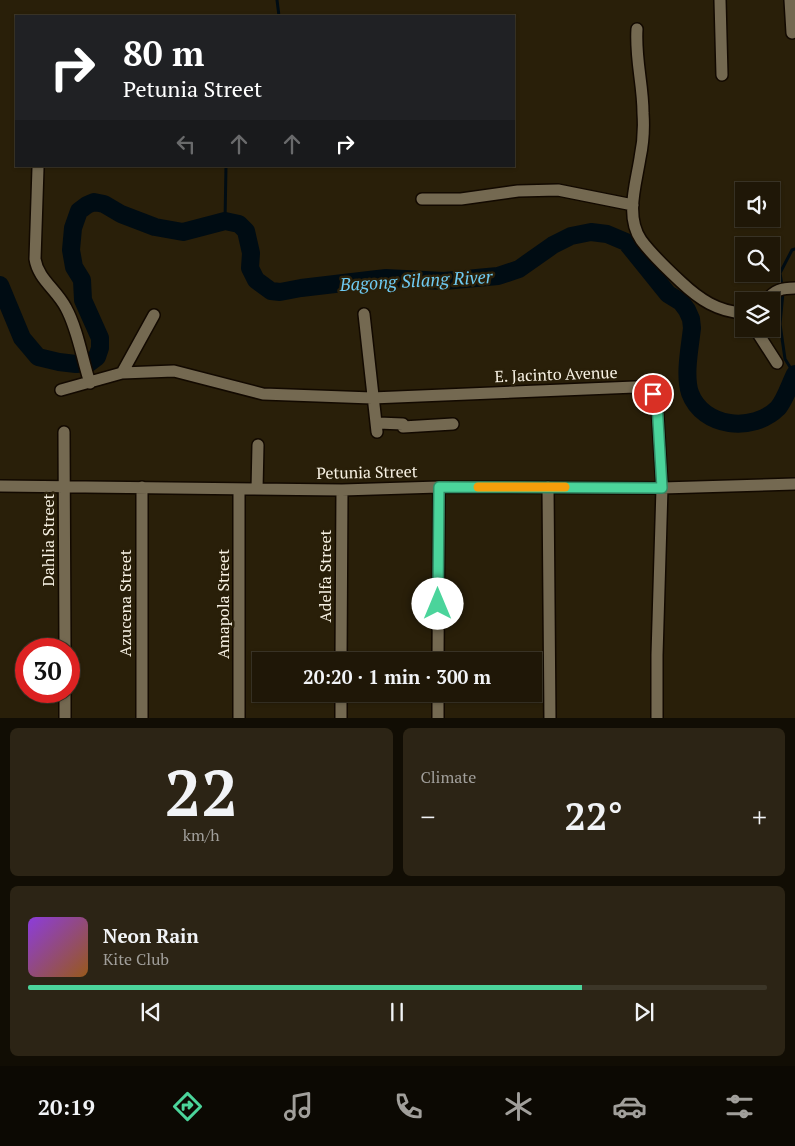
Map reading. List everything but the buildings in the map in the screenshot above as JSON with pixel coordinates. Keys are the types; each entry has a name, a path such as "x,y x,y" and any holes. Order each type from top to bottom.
{"street":[{"path":"720,0 722,75"},
{"path":"790,0 792,33"},
{"path":"637,29 637,55 643,113 642,149 635,179 633,205 635,224 641,240 683,284 709,304 722,310 735,312"},
{"path":"38,168 36,269 66,307 90,383"},
{"path":"422,199 461,199 518,191 551,190 574,192 633,205"},
{"path":"364,314 372,398 378,428 403,424 403,427 453,424"},
{"path":"122,374 154,315"},
{"path":"760,337 777,363"},
{"path":"61,390 122,374 174,371 263,394 372,398"},
{"name":"E. Jacinto Avenue","path":"372,398 635,387 645,389 653,394 657,403 662,488 657,655 658,718"},
{"name":"Dahlia Street","path":"64,432 65,638"},
{"path":"257,489 258,445"},
{"name":"Petunia Street","path":"0,486 342,490 439,487 662,488 795,484"},
{"name":"Azucena Street","path":"142,487 142,718"},
{"path":"438,652 439,487"},
{"path":"548,487 550,718"},
{"name":"Amapola Street","path":"239,489 239,718"},
{"name":"Adelfa Street","path":"341,652 342,490"},
{"path":"341,702 341,718"},
{"path":"438,702 438,718"},
{"path":"65,703 65,718"}],"waterway":[{"path":"277,0 279,15"},
{"path":"225,221 226,167"},
{"name":"Bagong Silang River","path":"0,285 22,338 38,357 59,362 89,363 97,357 100,348 100,338 83,300 82,280 74,267 71,250 73,228 79,211 94,202 104,204 121,214 155,227 183,232 225,221 239,224 246,231 251,253 250,268 256,280 271,291 280,292 386,278 444,281 498,276 519,269 553,245 571,236 591,232 607,234 626,242 668,294 681,302 687,310 692,328 688,361 688,386 696,405 706,414 717,420 729,423 756,421 768,416 781,405 795,374"},
{"path":"795,249 792,250 780,273 783,292 780,324 785,359 795,375"}],"slow traffic":[{"path":"478,487 565,487"}],"route":[{"path":"438,604 439,487 662,488 657,403 653,394"}]}
